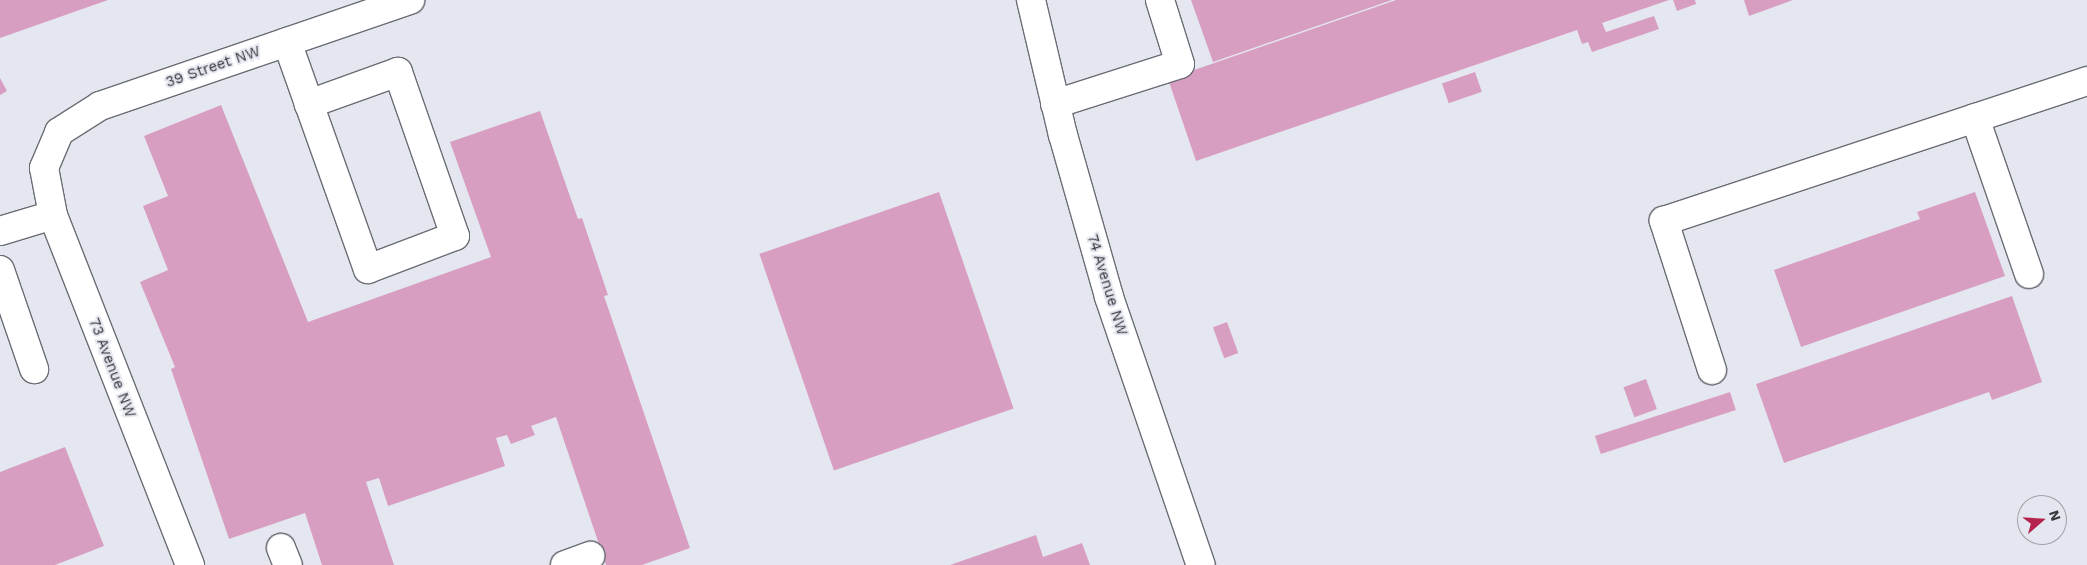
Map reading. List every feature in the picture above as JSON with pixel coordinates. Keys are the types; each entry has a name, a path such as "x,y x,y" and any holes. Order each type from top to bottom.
{"street":[{"name":"39 Street NW","path":"44,168 59,132 100,106 287,42 354,9 410,0"},
{"name":"74 Avenue NW","path":"1030,0 1055,104 1109,297 1201,565"},
{"path":"1055,104 1180,64 1160,0"},
{"path":"287,42 309,104 368,269 455,236 398,72 309,104"},
{"path":"1712,370 1664,221 2087,81"},
{"path":"1975,118 2029,274"},
{"name":"73 Avenue NW","path":"44,168 53,215 190,565"},
{"path":"0,232 53,215"},
{"path":"0,270 34,369"},
{"path":"565,565 590,556"}],"building":[{"path":"0,0 108,0 0,38"},
{"path":"1191,0 1392,0 1213,62"},
{"path":"1396,0 1669,0 1602,23 1606,32 1654,16 1659,29 1592,52 1588,42 1582,44 1577,30 1196,161 1168,79"},
{"path":"1673,0 1695,0 1696,4 1677,11"},
{"path":"1744,0 1793,0 1749,16"},
{"path":"1475,72 1482,92 1449,103 1442,83"},
{"path":"0,78 7,91 0,95"},
{"path":"221,105 308,322 491,257 450,142 540,111 578,219 582,218 608,295 604,296 690,548 642,565 606,565 556,417 531,426 535,435 511,444 507,435 496,438 505,466 388,506 379,478 366,482 394,565 322,565 305,513 229,539 171,369 175,367 140,282 168,270 143,206 168,196 144,136"},
{"path":"939,192 1014,409 834,470 759,254"},
{"path":"1975,192 2005,276 1801,347 1774,270 1920,219 1917,212"},
{"path":"2012,296 2042,382 1992,400 1989,392 1784,463 1756,384"},
{"path":"1227,322 1238,353 1224,358 1213,327"},
{"path":"1646,379 1657,409 1634,417 1623,387"},
{"path":"1730,392 1736,410 1601,454 1595,436"},
{"path":"65,447 104,546 55,565 0,565 0,472"},
{"path":"1036,535 1043,557 1082,543 1090,565 950,565"}]}
